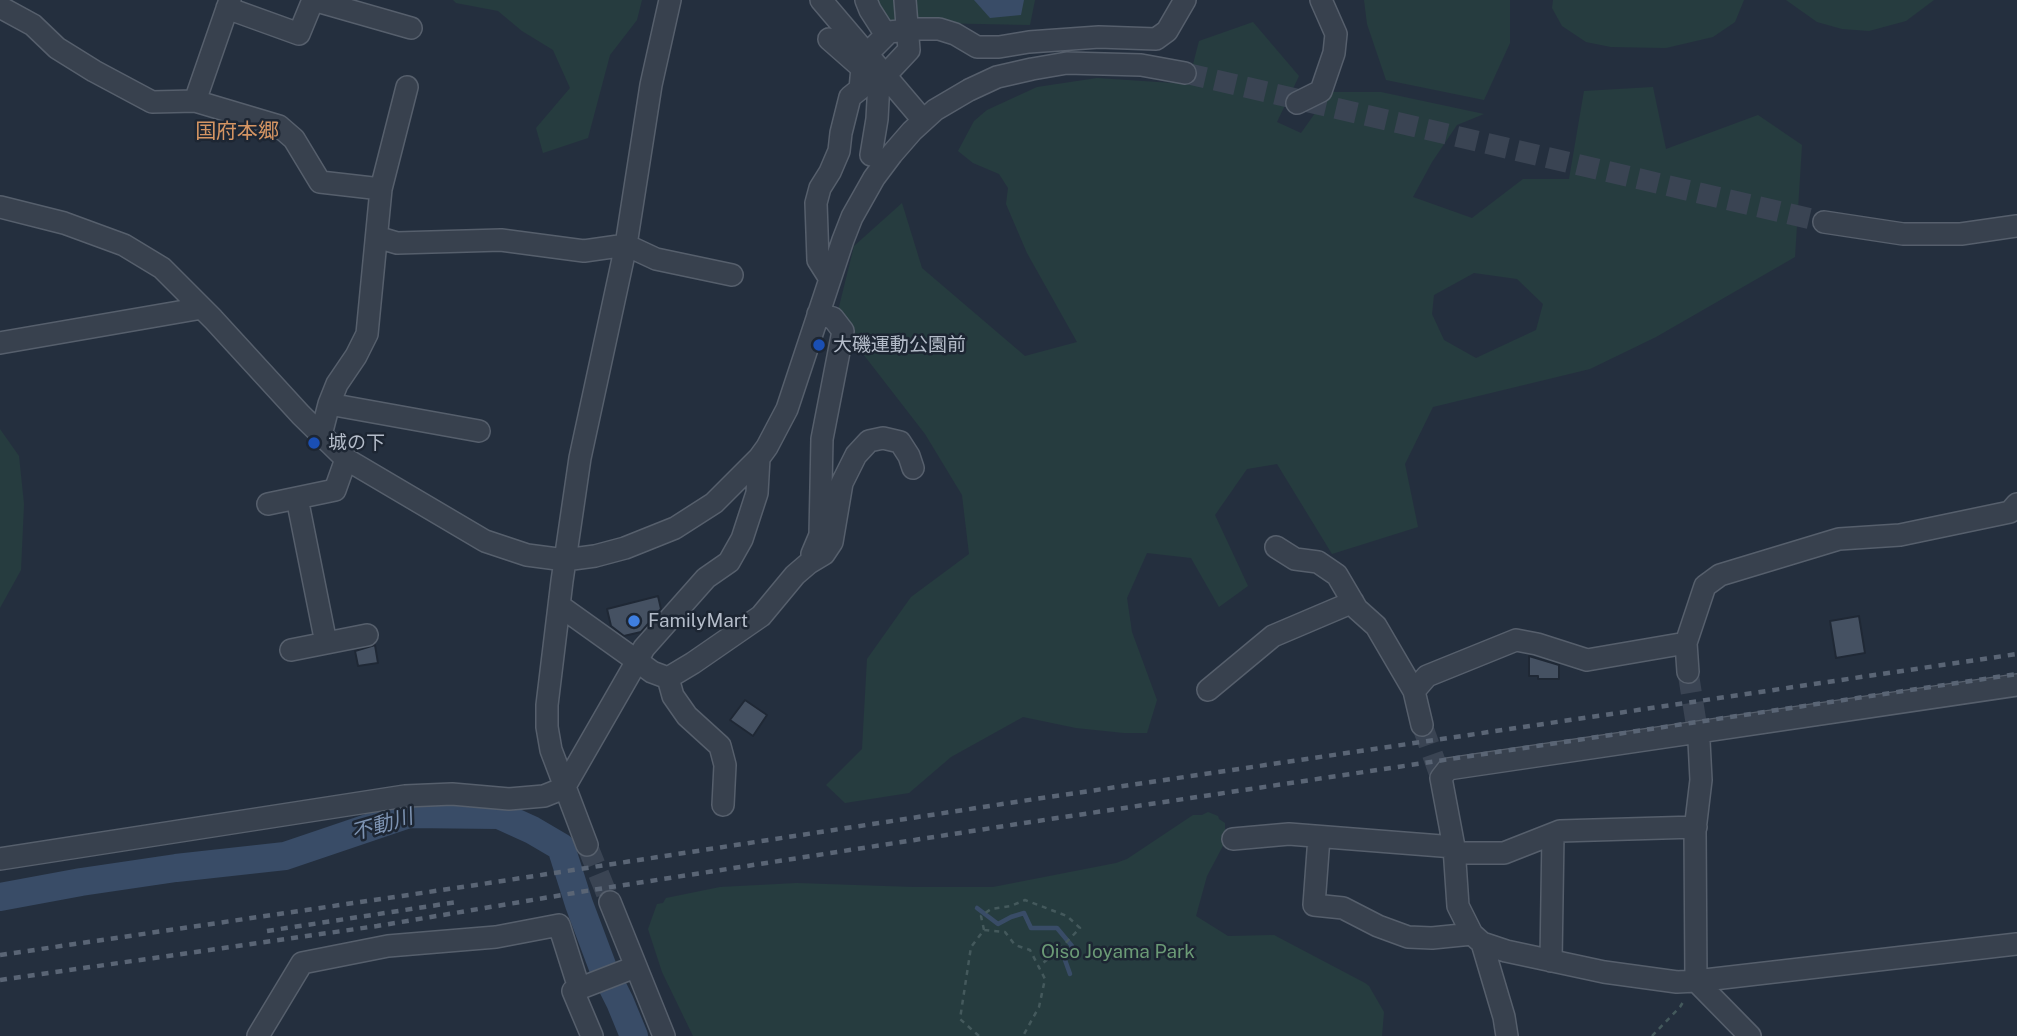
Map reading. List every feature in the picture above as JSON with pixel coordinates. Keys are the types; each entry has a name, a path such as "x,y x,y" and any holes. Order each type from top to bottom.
{"street":[{"path":"195,101 228,4 299,34 313,0 411,28"},
{"path":"587,845 551,751 547,705 579,464 626,245 651,85 670,0"},
{"path":"821,0 923,120"},
{"path":"866,0 870,10 897,33 909,50 879,82 871,155"},
{"path":"897,33 905,0"},
{"path":"868,53 897,33 939,29 955,34 977,47 1099,37 1156,39 1167,32 1185,0"},
{"path":"1297,103 1321,91 1334,53 1336,34 1321,0"},
{"path":"0,7 33,25 57,48 152,102 195,101 279,126 294,139 320,182 381,189"},
{"path":"829,39 862,68 860,89 850,97 839,150 816,202 818,260 830,279"},
{"path":"0,207 64,223 124,245 162,268 346,459 485,541 527,555 565,561 625,548 675,528 714,503 759,458 787,409 852,217 892,154 935,110 997,77 1032,69 1102,63 1141,65 1185,74"},
{"path":"321,435 337,384 367,334 381,189 407,87"},
{"path":"1824,222 1903,233 1961,234 2017,226"},
{"path":"377,237 397,243 501,240 583,251 626,245 656,259 732,275"},
{"path":"0,343 202,308"},
{"path":"809,563 820,534 822,439 843,331 834,318 818,314"},
{"path":"330,404 479,431"},
{"path":"668,678 761,616 795,575 824,554 832,542 842,483 856,455 869,441 883,438 900,442 913,468"},
{"path":"0,859 405,796 452,794 509,799 544,796 564,788 644,648 688,596 706,578 729,562 743,539 757,492 759,458"},
{"path":"268,504 335,490 346,459"},
{"path":"297,498 326,643"},
{"path":"1688,672 1686,643 1705,586 1720,575 1839,539 1900,534 2010,512 2017,504"},
{"path":"1276,547 1295,559 1318,562 1337,575 1357,608 1376,626 1414,691 1422,725"},
{"path":"1208,690 1273,636 1353,602"},
{"path":"560,606 652,672 668,678"},
{"path":"291,650 367,635"},
{"path":"1414,691 1427,676 1516,640 1587,660 1686,643"},
{"path":"668,678 673,696 687,716 720,746 726,765 723,805"},
{"path":"1507,1036 1504,1017 1477,939 1458,906 1454,850 1441,778 1448,769 1702,736 2017,685"},
{"path":"1702,736 1696,827 1696,981 1750,1036"},
{"path":"1233,839 1289,834 1504,853 1560,831 1696,827"},
{"path":"1551,961 1553,834"},
{"path":"1319,836 1314,905 1343,908 1378,926 1408,937 1477,939 1506,951 1604,972 1677,982 1696,981 2017,944"},
{"path":"610,902 631,968 664,1036"},
{"path":"258,1036 302,962 388,946 496,937 559,925 579,988"},
{"path":"592,1036 573,991 631,968"}],"path":[{"path":"979,1036 960,1020 971,947 984,930 981,916 991,909 1025,900 1067,916 1080,928 1038,967"},
{"path":"984,930 1005,932 1015,945 1030,950 1045,979 1039,1007 1023,1036"},
{"path":"1652,1036 1680,1007 1696,981"}],"green space":[{"path":"453,0 642,0 637,20 610,55 588,138 543,153 536,128 570,88 553,50 522,31 498,11 456,3"},
{"path":"869,0 1035,0 1030,25 882,22"},
{"path":"1364,0 1510,0 1510,43 1484,100 1386,80 1367,24"},
{"path":"1553,0 1744,0 1735,22 1713,37 1666,48 1611,47 1586,42 1562,26 1552,8"},
{"path":"1786,0 1934,0 1906,21 1869,31 1842,29 1817,22"},
{"path":"1253,22 1299,76 1277,122 1301,133 1330,92 1381,92 1484,114 1457,125 1413,197 1472,218 1523,179 1569,179 1584,91 1653,87 1666,149 1758,115 1802,145 1795,257 1656,337 1590,369 1433,407 1405,464 1418,527 1332,554 1277,464 1247,469 1215,515 1248,586 1219,607 1191,558 1147,553 1127,598 1132,632 1157,700 1147,733 1076,728 1023,717 951,757 909,793 845,803 826,785 862,749 867,659 911,597 969,554 962,495 925,434 836,319 854,246 902,203 922,268 1025,356 1077,342 1027,253 1006,204 1008,188 999,174 973,163 958,151 974,121 987,110 1037,87 1097,78 1188,84 1199,41","holes":["1474,273 1517,279 1543,304 1536,330 1476,358 1444,340 1432,314 1434,295"]},
{"path":"0,429 19,456 24,504 21,570 0,608"},
{"name":"Oiso Joyama Park","path":"1208,812 1225,823 1225,842 1207,876 1196,916 1228,936 1274,935 1365,983 1384,1012 1382,1036 693,1036 662,972 648,929 657,904 663,903 666,898 720,887 797,883 993,887 1116,863 1127,859 1193,815"}],"water":[{"path":"974,0 1024,0 1021,15 990,18"}],"building":[{"name":"FamilyMart","path":"658,596 661,609 641,632 624,636 611,626 607,609"},
{"path":"1859,616 1865,653 1836,658 1830,621"},
{"path":"375,645 378,663 358,666 355,651"},
{"path":"1529,656 1559,665 1559,679 1529,676"},
{"path":"745,700 767,715 753,736 730,720"}],"waterway":[{"name":"不動川","path":"0,897 176,868 285,856 409,814 499,815 561,847 603,968 634,1036"},
{"path":"977,908 998,924 1024,913 1031,928 1057,928 1072,946 1065,960 1070,974"}],"tunnel":[{"path":"1185,73 1824,222"},
{"path":"1688,672 1699,741"},
{"path":"1422,725 1441,778"},
{"path":"587,845 610,902"}],"railway":[{"path":"0,955 2017,654"},
{"path":"0,980 377,926 1024,823 2017,674"},
{"path":"267,931 457,902"}],"place":[{"name":"大磯運動公園前","path":"819,345"},
{"name":"城の下","path":"314,443"},
{"name":"FamilyMart","path":"634,621"}],"district":[{"name":"国府本郷","path":"237,132"}]}
